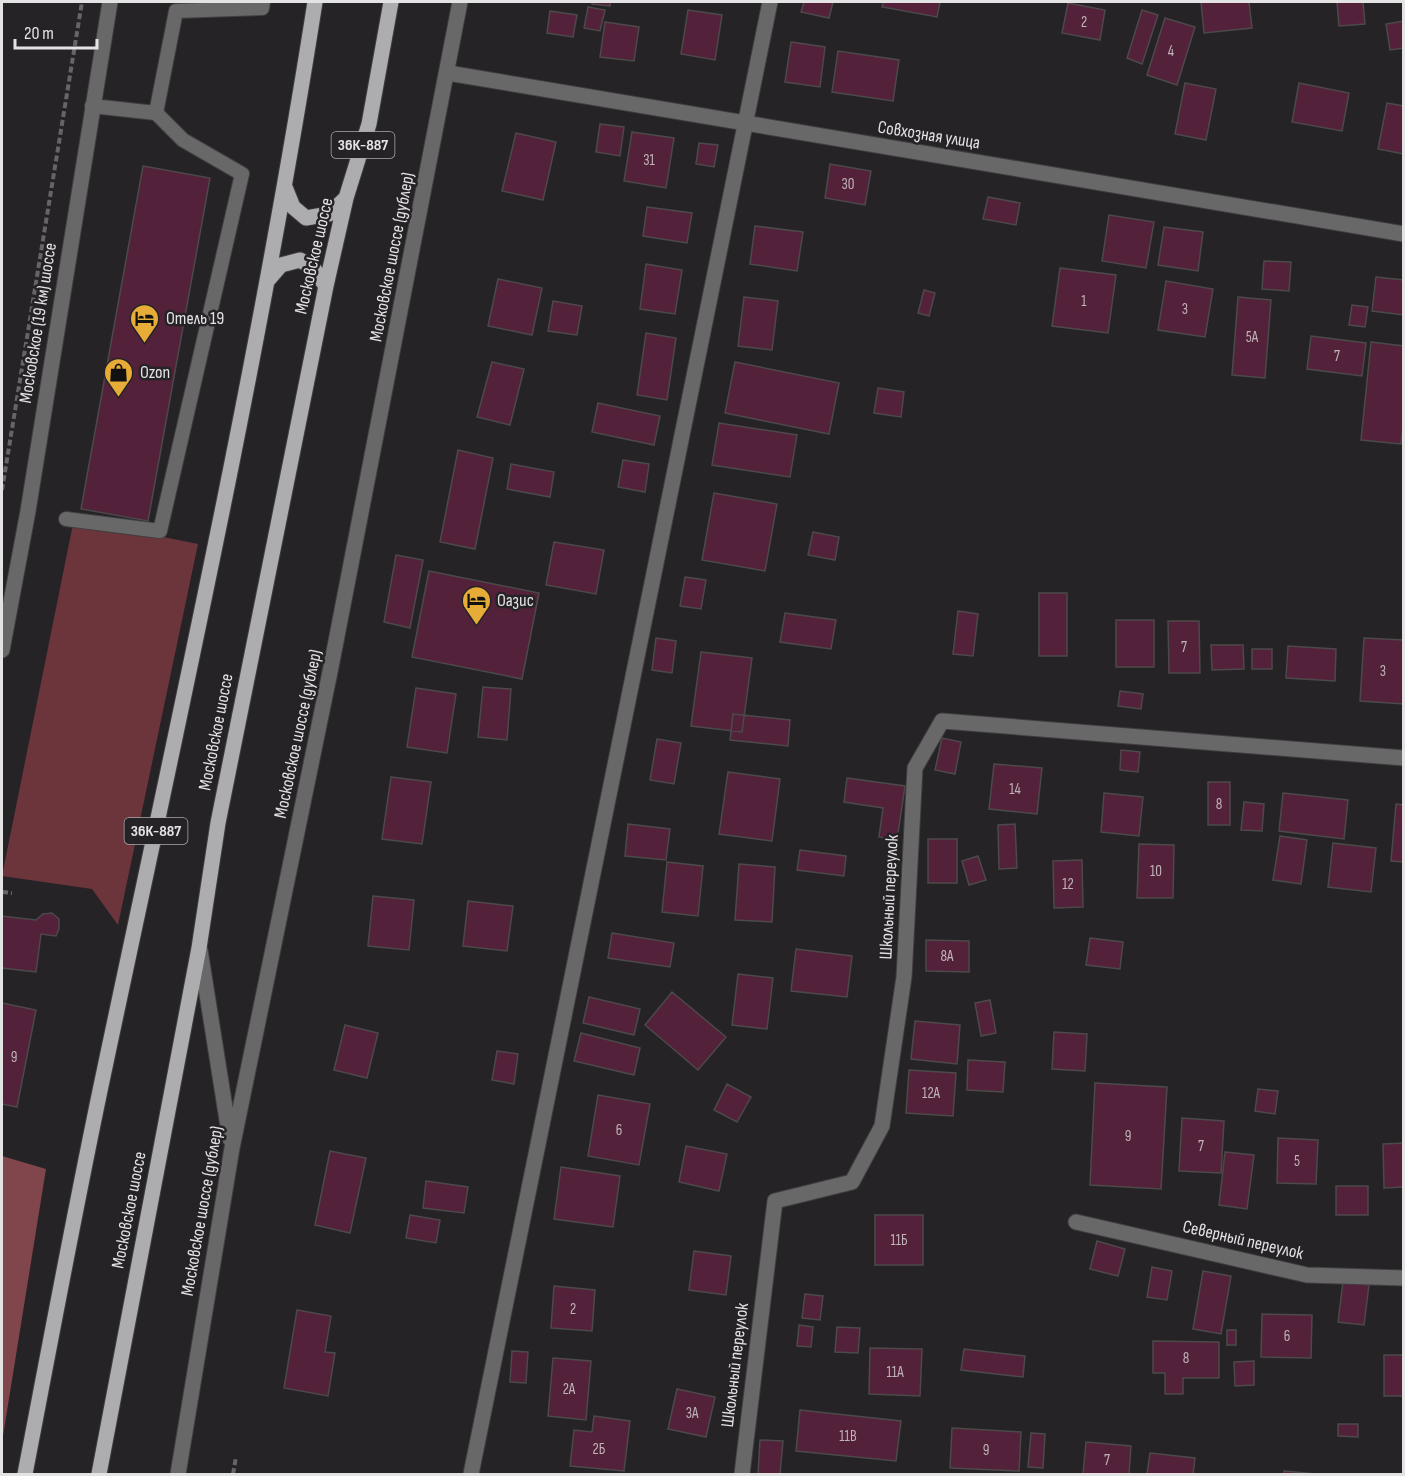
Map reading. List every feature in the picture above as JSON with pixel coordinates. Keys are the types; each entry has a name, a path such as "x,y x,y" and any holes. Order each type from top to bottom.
{"main road":[{"name":"Московское шоссе","path":"25,1474 104,1072 202,617 285,187 315,2"},
{"name":"Московское шоссе","path":"99,1474 199,948 218,823 326,286 346,198 369,124 391,2"},
{"path":"285,187 293,207 306,218 329,214 346,198"},
{"path":"267,281 281,265 300,260 314,268 326,286"}],"street":[{"name":"Московское (19 км) шоссе","path":"2,650 28,511 110,2"},
{"name":"Московское шоссе (дублер)","path":"181,1474 232,1148 332,667 460,2"},
{"path":"471,1474 770,2"},
{"name":"Совхозная улица","path":"448,73 1404,234"},
{"name":"Школьный переулок","path":"742,1474 775,1201 852,1182 882,1126 904,977 915,768 942,721 1404,758"},
{"path":"199,948 232,1148"},
{"name":"Северный переулок","path":"1076,1222 1307,1275 1404,1278"}],"lane":[{"path":"156,113 176,11 262,8 263,2"},
{"path":"66,519 160,531 243,174 183,140 156,113 92,106"}],"path":[{"path":"2,490 82,2"},
{"path":"2,892 12,893"},
{"path":"233,1474 236,1457"}],"shaded area":[{"path":"74,519 198,544 118,925 92,889 2,876"},
{"path":"2,1156 46,1169 2,1442"}],"building":[{"path":"592,2 610,2 610,6 592,4"},
{"path":"804,2 833,2 829,18 801,12"},
{"path":"883,2 940,2 937,17 882,7"},
{"path":"1201,2 1249,2 1252,28 1204,33"},
{"path":"1337,2 1363,2 1365,24 1339,26"},
{"path":"1068,3 1105,10 1100,40 1062,33"},
{"path":"588,7 605,10 600,31 584,28"},
{"path":"688,10 722,15 715,60 681,54"},
{"path":"1142,10 1158,15 1142,64 1127,58"},
{"path":"550,11 577,15 573,37 547,33"},
{"path":"1165,18 1195,27 1177,85 1147,75"},
{"path":"1404,21 1404,48 1390,50 1386,24"},
{"path":"605,22 639,27 634,61 600,57"},
{"path":"791,42 825,47 820,87 785,82"},
{"path":"838,51 899,60 893,101 832,92"},
{"path":"1185,83 1216,89 1206,140 1175,134"},
{"path":"1299,83 1349,93 1342,131 1292,122"},
{"path":"1387,103 1404,106 1404,154 1378,149"},
{"path":"600,124 624,127 620,156 596,152"},
{"path":"632,132 674,138 666,188 624,181"},
{"path":"516,133 556,142 543,200 502,191"},
{"path":"699,143 718,145 714,167 696,164"},
{"path":"830,164 871,171 865,205 825,198"},
{"name":"Отель 19","path":"143,166 210,178 148,521 81,509"},
{"path":"988,197 1020,203 1016,225 983,219"},
{"path":"647,207 692,213 687,243 643,236"},
{"path":"1109,215 1154,222 1146,268 1102,261"},
{"path":"755,226 803,232 797,271 750,264"},
{"path":"1164,227 1203,232 1198,271 1158,265"},
{"path":"1264,261 1291,262 1289,291 1262,289"},
{"path":"646,264 682,270 675,314 640,309"},
{"path":"1060,268 1116,275 1108,333 1052,326"},
{"path":"1376,277 1404,280 1404,315 1372,311"},
{"path":"498,279 542,288 532,335 488,326"},
{"path":"1166,281 1213,289 1205,337 1158,330"},
{"path":"924,290 935,293 929,316 918,313"},
{"path":"744,297 778,301 772,350 738,346"},
{"path":"1238,297 1271,300 1265,378 1232,375"},
{"path":"553,301 582,306 577,335 548,331"},
{"path":"1352,305 1368,307 1365,327 1349,325"},
{"path":"646,333 676,338 667,400 637,395"},
{"path":"1311,336 1366,343 1362,376 1307,369"},
{"path":"1371,342 1404,346 1404,417 1401,444 1361,440"},
{"path":"492,362 524,369 510,425 477,417"},
{"path":"735,362 839,383 829,434 725,413"},
{"path":"878,388 904,392 901,417 874,413"},
{"path":"598,403 660,416 654,445 592,432"},
{"path":"719,423 797,435 790,477 712,465"},
{"path":"458,450 493,458 475,549 440,542"},
{"path":"623,460 649,464 645,492 618,487"},
{"path":"511,464 554,472 550,497 507,489"},
{"path":"714,493 777,504 765,571 702,560"},
{"path":"813,532 839,537 835,560 808,555"},
{"path":"554,542 604,550 596,594 546,585"},
{"path":"396,555 423,560 410,628 384,622"},
{"name":"Оазис","path":"429,571 539,593 522,679 412,657"},
{"path":"685,577 706,580 701,609 680,606"},
{"path":"1039,593 1067,593 1067,656 1039,656"},
{"path":"958,611 978,614 973,656 953,654"},
{"path":"785,613 836,620 831,649 780,642"},
{"path":"1116,620 1154,620 1154,667 1116,667"},
{"path":"1168,621 1199,621 1200,673 1169,673"},
{"path":"656,638 676,641 672,673 652,670"},
{"path":"1364,638 1404,640 1404,704 1360,701"},
{"path":"1211,645 1243,645 1244,669 1212,670"},
{"path":"1288,646 1336,649 1335,681 1286,678"},
{"path":"1252,649 1272,649 1272,669 1252,669"},
{"path":"701,652 752,658 742,732 691,726"},
{"path":"483,687 511,689 507,740 478,737"},
{"path":"416,688 456,694 447,753 407,747"},
{"path":"1120,691 1143,694 1141,709 1118,706"},
{"path":"733,714 790,720 788,746 730,740"},
{"path":"942,738 961,742 955,774 935,770"},
{"path":"657,739 681,743 674,784 650,780"},
{"path":"1121,750 1140,752 1138,772 1120,770"},
{"path":"994,764 1042,768 1037,814 989,809"},
{"path":"728,772 780,779 772,841 719,834"},
{"path":"391,777 431,782 422,844 382,839"},
{"path":"847,778 905,786 897,840 879,837 883,808 844,802"},
{"path":"1208,782 1230,782 1230,825 1208,825"},
{"path":"1104,793 1143,797 1139,836 1101,832"},
{"path":"1283,793 1348,800 1344,839 1279,831"},
{"path":"1244,802 1264,804 1262,831 1241,830"},
{"path":"1396,804 1404,805 1404,862 1391,861"},
{"path":"628,824 670,829 666,860 625,856"},
{"path":"1015,824 1017,868 999,869 998,825"},
{"path":"1280,836 1307,840 1301,884 1273,880"},
{"path":"928,839 957,839 957,883 928,883"},
{"path":"1333,843 1376,848 1371,892 1328,887"},
{"path":"1139,844 1174,845 1173,898 1137,898"},
{"path":"800,850 846,856 844,876 797,870"},
{"path":"978,856 986,880 969,885 962,861"},
{"path":"1082,860 1083,907 1054,908 1053,861"},
{"path":"667,862 703,866 698,916 662,912"},
{"path":"739,864 775,867 772,922 735,920"},
{"path":"373,896 414,900 409,950 368,946"},
{"path":"468,901 513,906 507,951 463,946"},
{"path":"52,913 59,919 59,929 56,936 41,934 36,972 2,968 2,916 36,920 43,914"},
{"path":"612,933 674,943 670,967 608,958"},
{"path":"1090,938 1123,942 1120,969 1086,965"},
{"path":"926,940 969,941 969,972 926,971"},
{"path":"796,949 852,956 847,997 791,991"},
{"path":"738,974 773,978 767,1029 732,1025"},
{"path":"672,992 726,1037 698,1070 645,1025"},
{"path":"589,997 640,1009 634,1035 583,1023"},
{"path":"990,1000 996,1033 981,1036 975,1003"},
{"path":"2,1003 36,1010 17,1107 2,1104"},
{"path":"915,1021 960,1025 957,1064 911,1059"},
{"path":"345,1025 378,1033 367,1078 334,1070"},
{"path":"1054,1032 1087,1034 1085,1071 1052,1069"},
{"path":"581,1033 640,1048 634,1075 574,1061"},
{"path":"497,1051 518,1054 514,1084 492,1080"},
{"path":"968,1060 1005,1062 1003,1092 967,1090"},
{"path":"909,1070 956,1073 953,1116 906,1113"},
{"path":"1095,1083 1167,1087 1161,1189 1090,1185"},
{"path":"727,1084 751,1097 737,1122 714,1110"},
{"path":"1258,1089 1278,1091 1275,1114 1255,1111"},
{"path":"598,1095 650,1104 639,1165 588,1156"},
{"path":"1182,1118 1224,1121 1221,1173 1179,1171"},
{"path":"1278,1138 1318,1140 1316,1184 1277,1183"},
{"path":"1404,1143 1404,1187 1384,1188 1383,1144"},
{"path":"686,1146 727,1154 719,1191 679,1182"},
{"path":"330,1151 366,1158 350,1233 315,1225"},
{"path":"1225,1152 1254,1155 1247,1209 1219,1205"},
{"path":"561,1167 620,1176 613,1227 554,1219"},
{"path":"426,1181 468,1187 464,1213 423,1208"},
{"path":"1336,1186 1368,1186 1368,1215 1336,1215"},
{"path":"410,1215 440,1220 436,1243 406,1238"},
{"path":"875,1215 923,1215 923,1265 875,1265"},
{"path":"1097,1241 1125,1249 1118,1276 1090,1269"},
{"path":"694,1251 731,1256 726,1295 689,1290"},
{"path":"1152,1267 1172,1271 1167,1300 1147,1297"},
{"path":"1203,1271 1231,1276 1221,1334 1193,1329"},
{"path":"1343,1282 1369,1285 1364,1325 1338,1322"},
{"path":"554,1286 595,1290 592,1331 551,1328"},
{"path":"805,1294 823,1296 820,1320 802,1318"},
{"path":"297,1310 331,1316 325,1352 335,1353 328,1396 284,1388"},
{"path":"1262,1314 1312,1315 1311,1358 1261,1357"},
{"path":"799,1325 813,1327 811,1347 797,1346"},
{"path":"837,1327 860,1328 858,1353 835,1352"},
{"path":"1227,1330 1236,1330 1236,1345 1227,1345"},
{"path":"1153,1341 1219,1342 1219,1378 1183,1378 1183,1394 1165,1394 1165,1373 1153,1373"},
{"path":"870,1348 922,1349 920,1396 869,1394"},
{"path":"964,1349 1025,1356 1023,1377 961,1370"},
{"path":"512,1351 528,1352 526,1383 510,1382"},
{"path":"1384,1355 1404,1355 1404,1396 1384,1396"},
{"path":"553,1358 591,1361 586,1420 548,1416"},
{"path":"1254,1361 1254,1385 1235,1386 1234,1362"},
{"path":"677,1389 715,1397 706,1437 668,1429"},
{"path":"800,1410 901,1421 896,1461 796,1451"},
{"path":"594,1416 630,1421 624,1471 570,1466 574,1430 592,1432"},
{"path":"1338,1424 1358,1424 1358,1437 1338,1436"},
{"path":"952,1428 1021,1432 1019,1471 950,1468"},
{"path":"1031,1433 1045,1434 1043,1468 1028,1467"},
{"path":"760,1440 783,1441 780,1474 758,1474"},
{"path":"1086,1442 1131,1446 1129,1474 1083,1474"},
{"path":"1150,1453 1195,1458 1193,1474 1147,1474"},
{"path":"1284,1471 1316,1474 1284,1474"}],"place":[{"name":"Отель 19","path":"145,344"},
{"name":"Ozon","path":"119,398"},
{"name":"Оазис","path":"476,626"}]}
